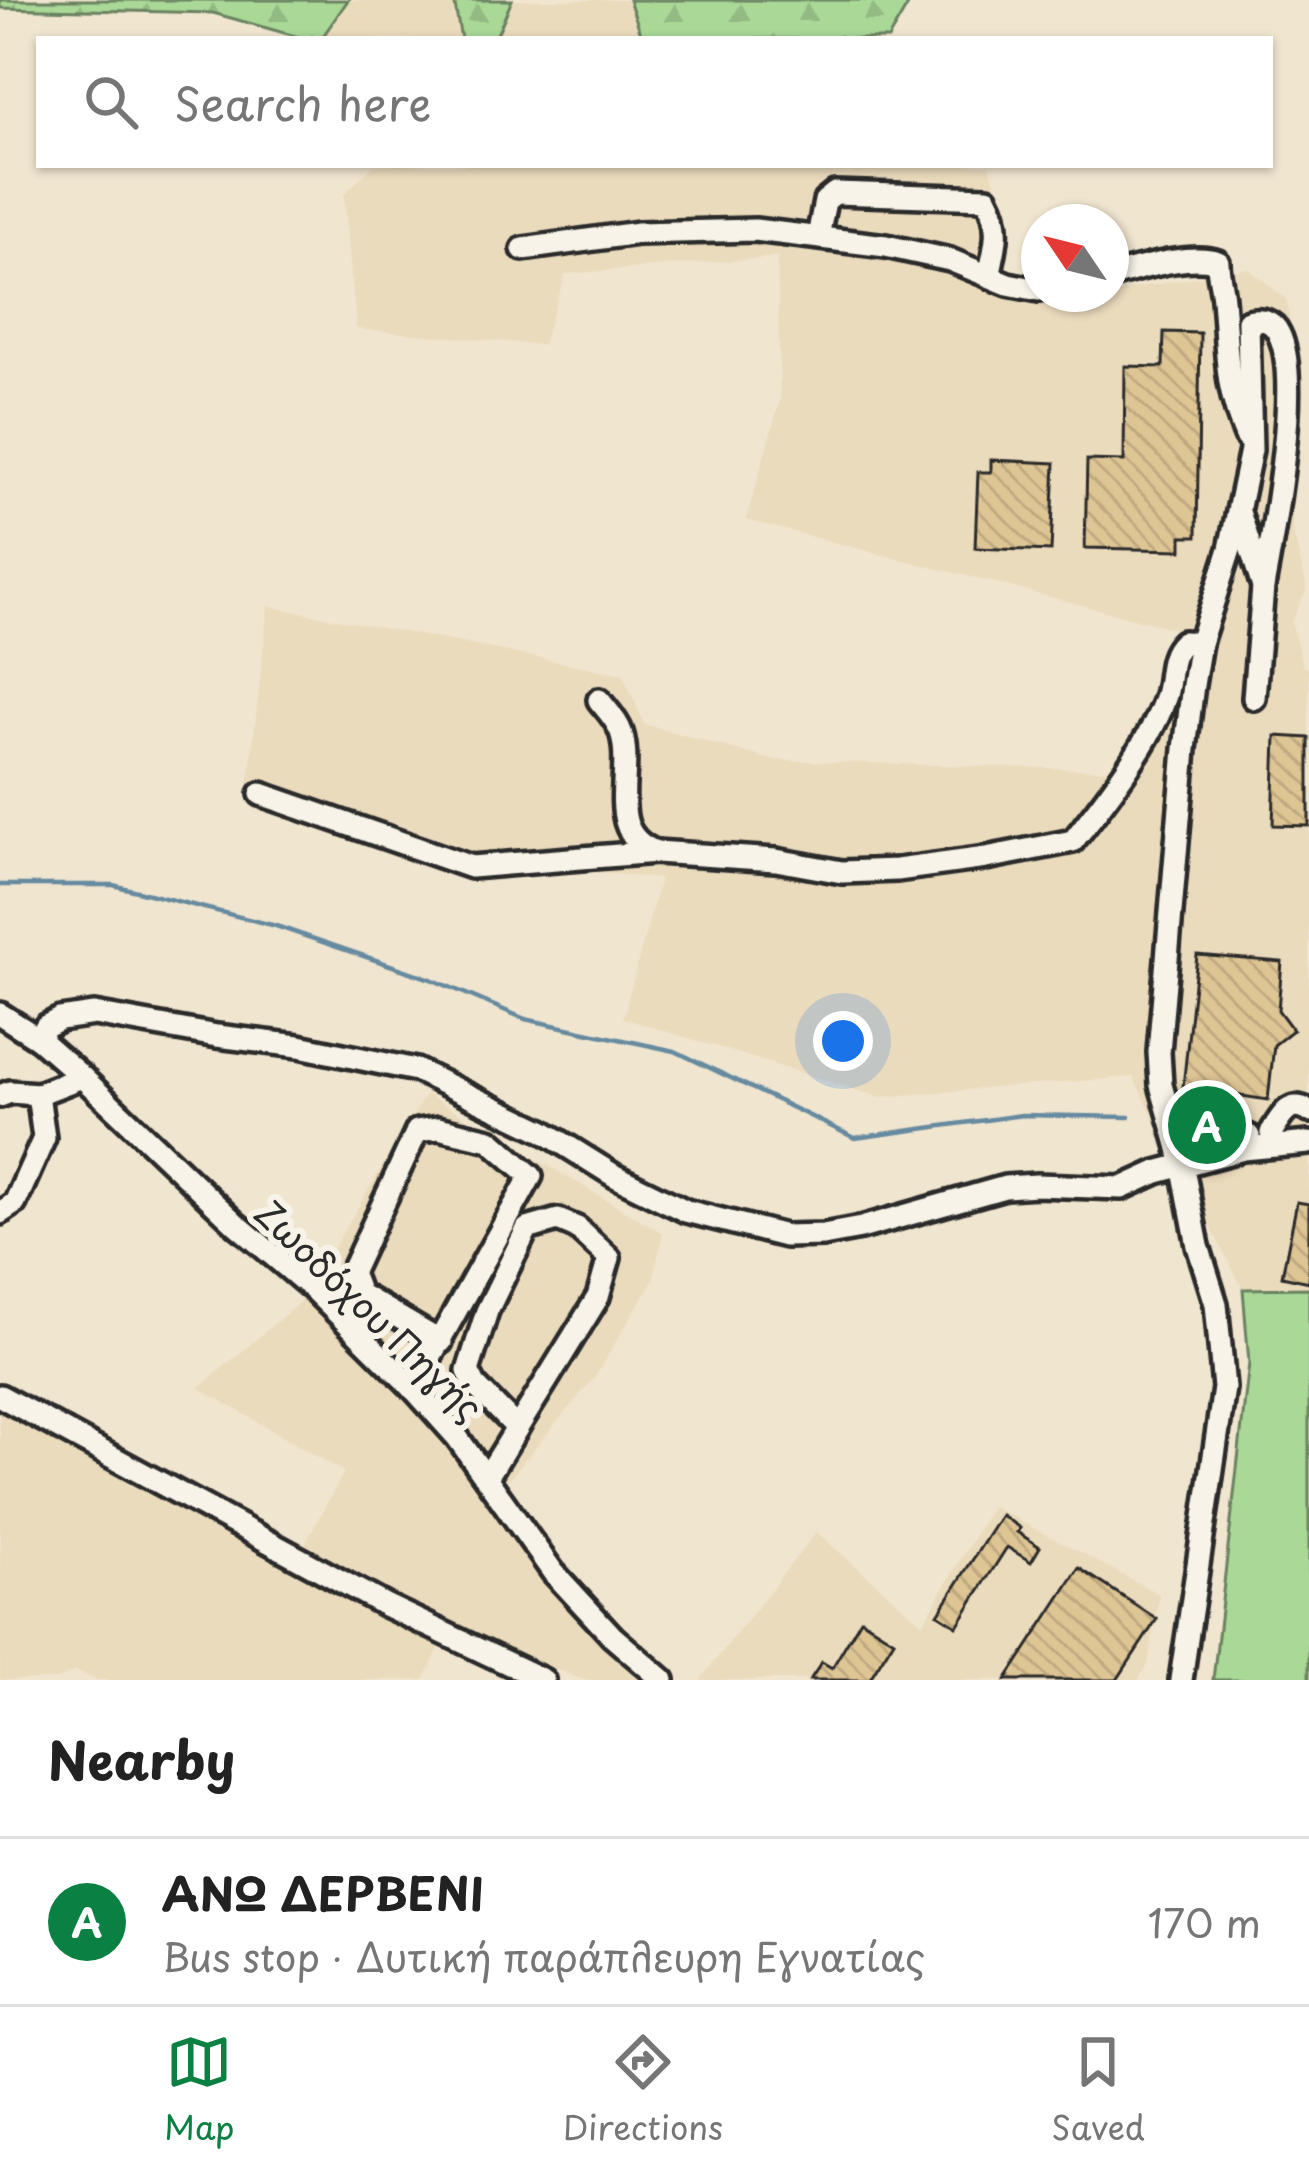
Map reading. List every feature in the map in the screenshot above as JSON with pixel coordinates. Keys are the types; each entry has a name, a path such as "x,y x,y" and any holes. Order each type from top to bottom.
{"street":[{"path":"818,238 825,201 835,193 987,198 998,233 989,275"},
{"path":"523,249 638,233 755,230 908,251 950,260 1021,286"},
{"path":"1129,271 1207,257 1218,262 1227,380 1251,450"},
{"path":"1181,1680 1224,1388 1216,1304 1161,1084 1160,1052 1185,748 1200,643 1239,511 1251,450 1248,321 1260,318 1280,335 1286,405 1278,504 1262,587 1254,698"},
{"path":"1239,511 1262,587"},
{"path":"261,794 470,867 656,852 776,860 842,872 986,858 1073,842 1114,789 1150,728 1166,697 1176,649 1183,642 1200,643"},
{"path":"599,700 620,730 627,828 645,848 656,852"},
{"name":"Ζωοδόχου Πηγής","path":"0,1014 39,1039 82,1077 236,1224 314,1290 413,1388 457,1437 553,1572 613,1637 663,1680"},
{"path":"39,1039 46,1026 60,1019 94,1014 416,1070 543,1131 615,1176 686,1210 785,1235 861,1228 1005,1187 1122,1188 1180,1157 1271,1133 1309,1129"},
{"path":"0,1096 38,1094 82,1077"},
{"path":"0,1213 16,1203 44,1138 38,1094"},
{"path":"1271,1133 1291,1107 1309,1111"},
{"path":"413,1388 441,1342 531,1176 490,1139 438,1128 418,1132 351,1274 359,1294 441,1342"},
{"path":"1180,1157 1309,1143"},
{"path":"487,1477 598,1297 608,1258 577,1228 558,1220 526,1229 487,1311 468,1371 516,1427"},
{"path":"0,1396 385,1604 543,1680"}],"shaded area":[{"path":"348,0 454,0 460,36 323,36"},
{"path":"512,0 629,0 642,36 496,36"},
{"path":"371,168 829,168 836,172 840,168 990,168 1008,218 996,290 1021,294 1021,312 1129,312 1129,289 1248,268 1287,300 1298,393 1292,527 1307,589 1291,622 1303,667 1309,668 1309,1288 1243,1289 1133,1077 879,1097 623,1018 660,879 467,857 248,789 268,606 623,674 644,724 772,760 1145,771 1176,629 746,520 780,401 777,257 566,274 542,345 356,329 344,194"},
{"path":"426,1094 663,1233 653,1280 595,1377 498,1492 658,1680 583,1680 450,1626 424,1680 97,1680 75,1671 56,1680 0,1680 0,1385 302,1549 344,1472 199,1388 302,1300"},
{"path":"992,1506 1159,1594 1148,1665 1138,1680 700,1680 816,1532 923,1623"}],"green space":[{"path":"0,0 348,0 323,36 295,36 213,13 0,8"},
{"path":"454,0 512,0 496,36 460,36"},
{"path":"629,0 911,0 890,36 642,36"},
{"path":"1309,1288 1309,1680 1213,1680 1249,1363 1243,1289"}],"building":[{"path":"1164,332 1200,333 1197,536 1182,536 1182,550 1085,548 1087,460 1124,461 1125,366 1163,367"},
{"path":"991,460 1055,463 1051,551 975,548 978,472 991,472"},
{"path":"1276,736 1309,738 1309,826 1273,825"},
{"path":"1197,955 1282,962 1278,1010 1293,1030 1274,1045 1268,1100 1183,1087"},
{"path":"1297,1202 1309,1204 1309,1282 1282,1276"},
{"path":"1001,1515 1040,1547 1031,1562 1007,1547 957,1626 938,1614"},
{"path":"1079,1568 1157,1619 1117,1680 1006,1680"},
{"path":"861,1619 894,1640 869,1680 810,1680 822,1662 832,1668"}],"waterway":[{"path":"0,885 113,885 276,926 431,979 525,1019 675,1051 855,1138 1022,1115 1129,1117"}],"place":[{"name":"ΑΝΩ ΔΕΡΒΕΝΙ","path":"1207,1125"}]}
